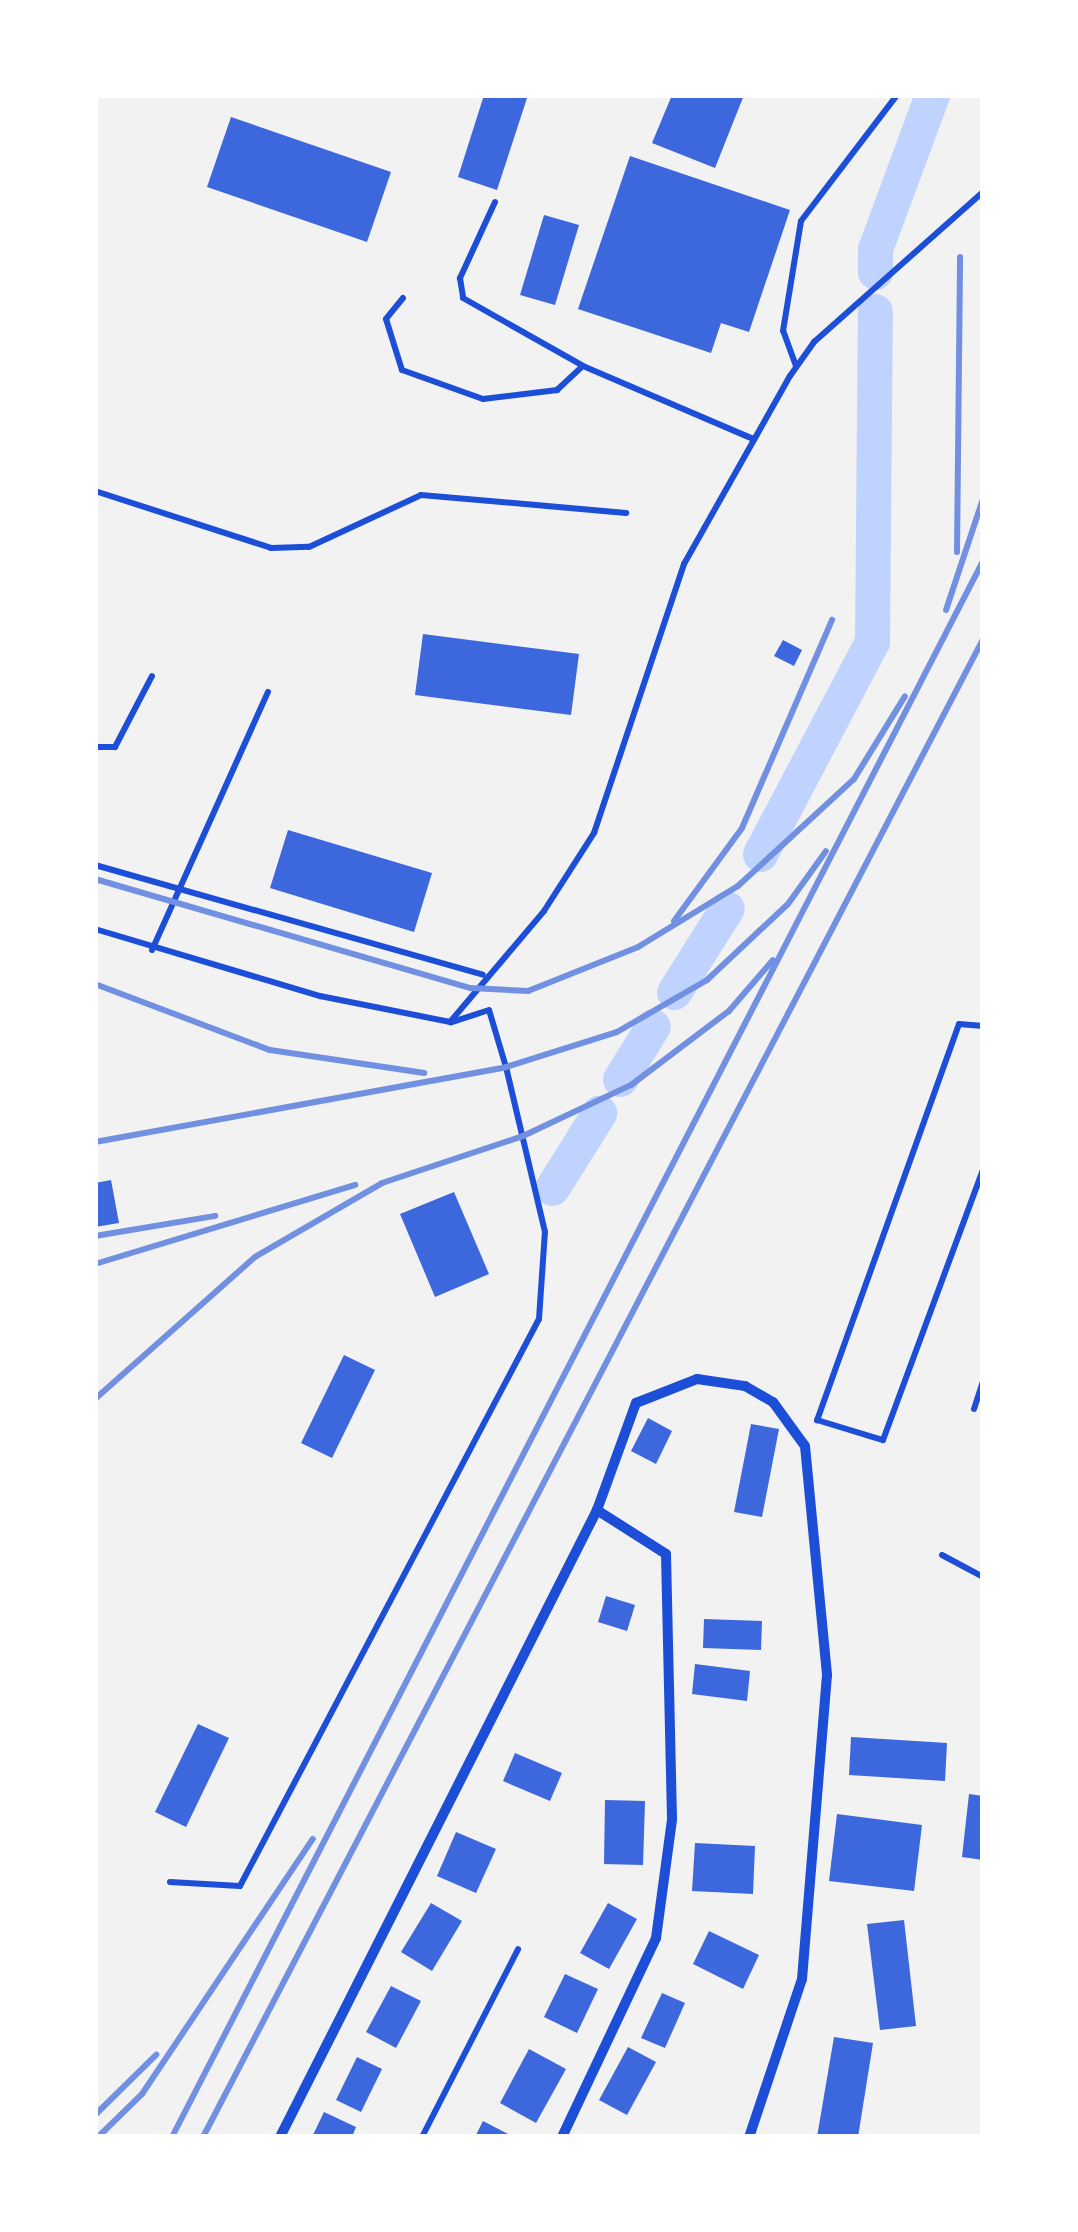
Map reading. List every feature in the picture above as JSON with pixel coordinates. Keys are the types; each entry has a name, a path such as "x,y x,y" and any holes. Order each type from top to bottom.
{"street":[{"path":"280,2137 597,1510 636,1402 698,1379 745,1386 773,1402 804,1446 827,1676 802,1979 749,2137"},
{"path":"562,2137 656,1938 672,1820 666,1554 597,1510"}],"lane":[{"path":"797,367 784,330 801,221 897,95"},
{"path":"450,1022 484,975 544,911 594,833 684,564 797,367 983,192"},
{"path":"494,202 460,278 463,298 583,366 753,439"},
{"path":"403,298 386,319 402,370 483,399 557,390 583,366"},
{"path":"95,490 271,548 309,546 420,495 626,514"},
{"path":"95,747 116,747 152,676"},
{"path":"152,950 268,692"},
{"path":"95,864 178,892 484,975"},
{"path":"95,929 152,950 450,1022 489,1010 545,1232 539,1319 240,1886 170,1882"},
{"path":"983,1026 958,1024 818,1420 883,1440 983,1170"},
{"path":"974,1409 983,1380"},
{"path":"942,1555 983,1577"},
{"path":"422,2137 518,1949"}],"building":[{"path":"484,95 528,95 497,190 458,177"},
{"path":"672,95 744,95 715,168 652,143"},
{"path":"231,117 391,172 367,242 207,187"},
{"path":"630,156 790,210 749,332 721,323 711,353 578,309"},
{"path":"544,215 579,225 555,305 520,295"},
{"path":"423,634 579,654 571,715 415,695"},
{"path":"783,640 802,650 794,666 774,656"},
{"path":"288,830 432,873 414,932 270,888"},
{"path":"111,1180 119,1223 95,1227 95,1183"},
{"path":"454,1192 489,1274 435,1297 400,1214"},
{"path":"344,1355 375,1370 332,1458 301,1443"},
{"path":"648,1418 672,1431 656,1464 631,1451"},
{"path":"751,1424 779,1429 762,1517 734,1512"},
{"path":"606,1596 635,1605 627,1631 598,1622"},
{"path":"704,1619 762,1621 761,1650 703,1648"},
{"path":"695,1664 750,1671 747,1701 692,1694"},
{"path":"198,1724 229,1738 186,1827 155,1812"},
{"path":"851,1737 947,1743 945,1781 849,1775"},
{"path":"515,1753 562,1773 550,1801 503,1781"},
{"path":"969,1794 983,1796 983,1860 962,1857"},
{"path":"605,1800 645,1801 643,1865 604,1864"},
{"path":"837,1814 922,1825 914,1891 829,1881"},
{"path":"456,1832 496,1849 476,1893 437,1876"},
{"path":"695,1843 755,1846 753,1894 692,1891"},
{"path":"431,1903 462,1921 432,1971 401,1952"},
{"path":"608,1903 637,1919 609,1969 580,1953"},
{"path":"904,1920 916,2026 880,2030 867,1924"},
{"path":"709,1931 759,1955 743,1989 693,1964"},
{"path":"565,1974 598,1989 577,2033 544,2017"},
{"path":"391,1986 421,2001 396,2048 366,2032"},
{"path":"662,1993 685,2003 665,2048 641,2038"},
{"path":"834,2037 873,2043 858,2137 817,2137"},
{"path":"628,2047 656,2062 627,2115 599,2100"},
{"path":"529,2049 566,2069 536,2123 500,2103"},
{"path":"357,2057 382,2069 361,2112 336,2100"},
{"path":"324,2112 356,2127 352,2137 312,2137"},
{"path":"483,2121 514,2137 475,2137"}],"waterway":[{"path":"875,272 875,249 932,95"},
{"path":"760,854 872,642 875,311"},
{"path":"674,992 727,908"},
{"path":"620,1079 653,1026"},
{"path":"552,1188 599,1113"}],"railway":[{"path":"957,552 960,257"},
{"path":"946,610 983,499"},
{"path":"172,2137 983,561"},
{"path":"674,921 742,828 832,620"},
{"path":"203,2137 983,639"},
{"path":"95,879 471,988 528,991 638,947 738,886 854,779 905,696"},
{"path":"95,1142 506,1067 617,1032 707,980 788,904 826,851"},
{"path":"95,1399 255,1257 382,1183 523,1136 631,1085 729,1011 773,960"},
{"path":"95,984 270,1050 424,1073"},
{"path":"95,1264 355,1185"},
{"path":"95,1236 215,1216"},
{"path":"98,2137 142,2094 313,1839"},
{"path":"95,2115 156,2055"}]}
